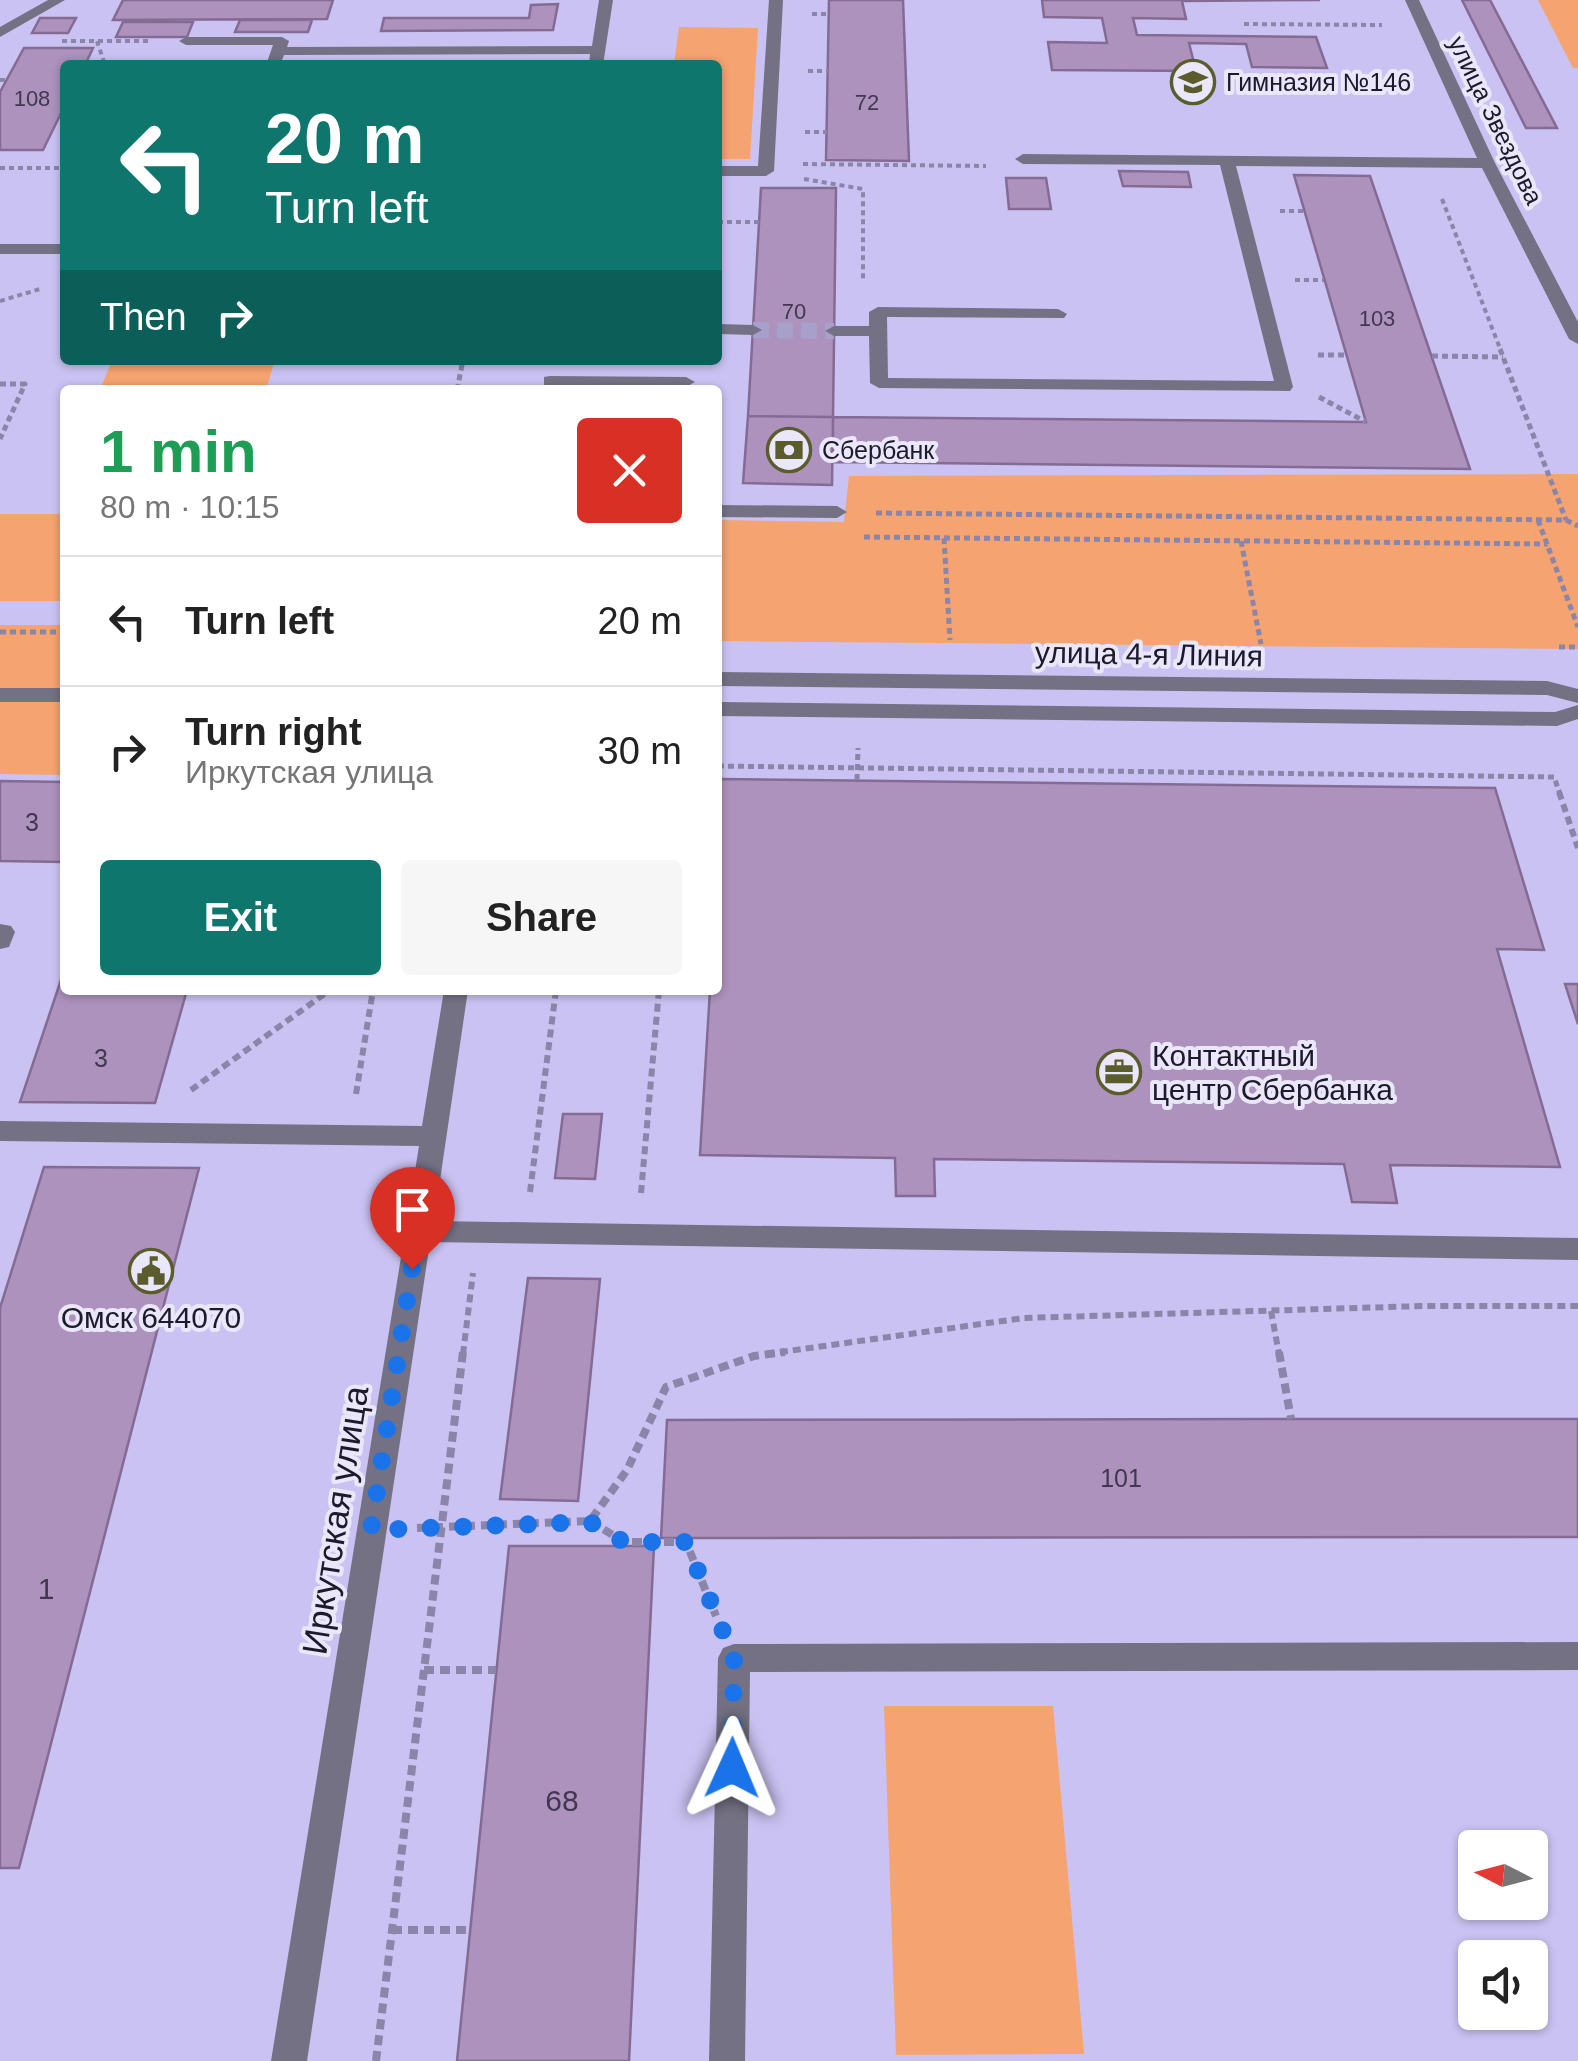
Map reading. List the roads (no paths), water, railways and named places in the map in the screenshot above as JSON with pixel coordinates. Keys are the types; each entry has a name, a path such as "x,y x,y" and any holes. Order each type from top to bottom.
{"street":[{"path":"0,33 58,0"},
{"path":"186,41 282,40 275,58 598,58 606,0"},
{"path":"722,171 766,171 776,0"},
{"name":"улица Звездова","path":"1412,0 1487,163 1578,339"},
{"path":"1023,159 1487,163"},
{"path":"1058,314 878,312 871,331 879,383 1284,388 1226,160"},
{"path":"0,249 60,250"},
{"path":"722,330 753,330"},
{"path":"834,331 871,331"},
{"path":"722,511 836,512"},
{"name":"улица 4-я Линия","path":"722,678 1546,688 1578,696"},
{"path":"0,695 60,695"},
{"name":"улица 4-я Линия","path":"722,708 1556,719 1578,712"},
{"path":"0,932 4,932 0,941"},
{"name":"Иркутская улица","path":"289,2061 455,995"},
{"path":"0,1131 432,1136"},
{"path":"418,1231 1578,1249"},
{"path":"727,2061 734,1658 1578,1656"}],"tunnel":[{"path":"753,330 834,331"}],"place":[{"name":"Гимназия №146","path":"1193,82"},
{"name":"Сбербанк","path":"789,450"},
{"name":"Контактный центр Сбербанка","path":"1119,1072"},
{"name":"Омск 644070","path":"151,1271"}]}
